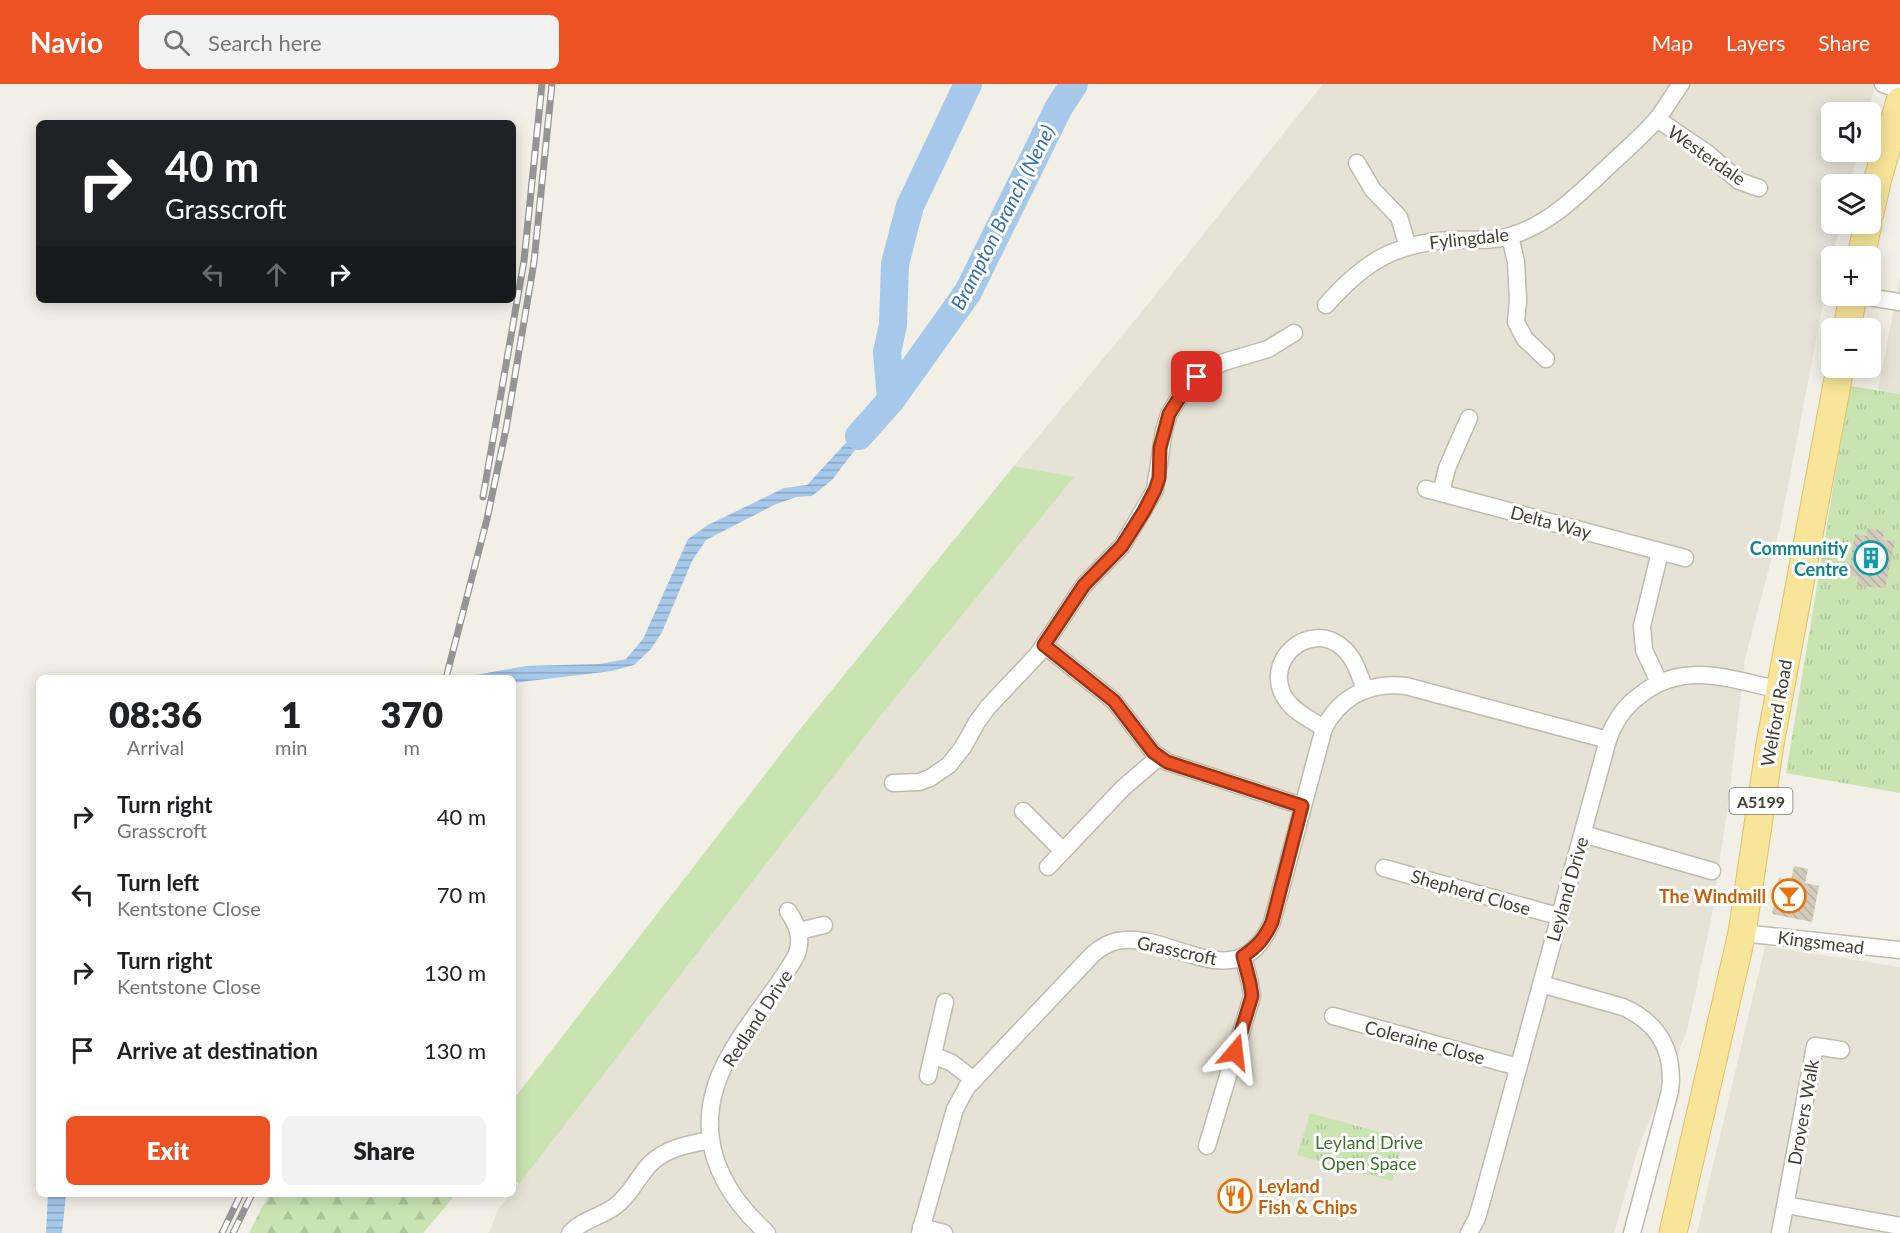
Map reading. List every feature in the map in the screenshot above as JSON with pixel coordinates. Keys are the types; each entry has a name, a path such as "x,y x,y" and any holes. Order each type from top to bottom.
{"main road":[{"path":"1879,174 1900,102"},
{"name":"Welford Road","path":"1673,1233 1742,933 1768,754 1837,378"}],"street":[{"name":"Fylingdale","path":"1326,305 1349,279 1363,269 1377,260 1408,247 1420,243 1452,240 1494,239 1510,236 1537,224 1571,202 1657,119 1681,84"},
{"path":"1883,84 1900,90"},
{"name":"Westerdale","path":"1657,119 1707,153 1739,181 1759,188"},
{"path":"1357,163 1377,195 1399,217 1408,247"},
{"path":"1510,236 1516,262 1518,300 1516,322 1525,339 1546,359"},
{"path":"1881,299 1900,302"},
{"path":"892,783 919,782 930,778 949,765 960,753 988,707 1044,645 1084,585 1122,546 1150,501 1159,478 1164,430 1169,414 1186,387 1209,369 1280,344 1294,333"},
{"name":"Delta Way","path":"1469,418 1434,491 1685,558"},
{"path":"1659,682 1644,650 1642,626 1660,552"},
{"path":"1324,728 1297,711 1282,693 1279,671 1282,661 1293,647 1310,639 1336,643 1349,654 1365,690"},
{"path":"1044,645 1114,701 1146,744 1159,757 1175,766 1302,806"},
{"name":"Leyland Drive","path":"1469,1233 1477,1218 1483,1197 1558,916 1612,728 1626,708 1646,690 1659,682 1684,675 1702,674 1780,690"},
{"name":"Grasscroft","path":"944,1233 921,1230 954,1109 974,1080 1093,954 1108,943 1117,940 1136,940 1220,960 1230,960 1243,956 1259,944 1267,934 1324,728 1340,705 1349,698 1365,690 1391,684 1406,686 1608,740"},
{"path":"1048,867 1127,784 1159,757"},
{"path":"1023,811 1063,850"},
{"path":"1583,834 1712,871"},
{"name":"Shepherd Close","path":"1384,868 1558,916"},
{"path":"788,911 799,931 824,925"},
{"name":"Redland Drive","path":"767,1233 727,1188 716,1163 710,1140 710,1105 716,1083 728,1057 796,956 800,939 799,931"},
{"name":"Kingsmead","path":"1742,933 1900,950"},
{"path":"1207,1146 1252,996 1243,956"},
{"path":"1541,984 1615,1004 1635,1012 1654,1028 1666,1048 1671,1068 1670,1092 1632,1233"},
{"path":"928,1076 945,1002"},
{"name":"Coleraine Close","path":"1333,1016 1518,1067"},
{"name":"Drovers Walk","path":"1780,1233 1815,1046 1841,1050"},
{"path":"933,1054 951,1063 974,1080"},
{"path":"570,1233 626,1197 650,1165 659,1157 672,1149 710,1140"},
{"path":"1786,1205 1900,1226"}],"shaded area":[{"path":"1323,84 1876,84 1870,102 1821,102 1821,162 1856,162 1852,174 1821,174 1821,234 1838,234 1835,246 1821,246 1822,306 1781,523 1745,659 1712,915 1687,1031 1638,1149 1614,1233 489,1233 499,1208 508,1197 516,1197 516,1187 882,714 1073,478 1014,466 1144,309"},
{"path":"1900,278 1900,394 1878,390"},
{"path":"1765,946 1900,967 1900,1233 1697,1233"}],"green space":[{"path":"1850,386 1900,394 1900,793 1786,773"},
{"path":"1014,466 1074,477 882,714 519,1184 516,1181 516,1096 801,728"},
{"name":"Leyland Drive Open Space","path":"1310,1113 1404,1139 1392,1181 1297,1155"},
{"path":"267,1197 453,1197 423,1233 249,1233"}],"water":[{"path":"884,392 884,412 832,480 812,496 796,497 774,505 706,540 692,561 662,632 651,649 634,665 612,671 516,683 516,675 476,675 526,666 600,664 626,659 643,639 688,539 708,525 784,488 807,485 866,421"},
{"path":"48,1197 66,1197 62,1233 46,1233"}],"building":[{"name":"Communitiy Centre","path":"1868,528 1884,531 1883,540 1895,541 1885,588 1857,586 1858,577 1848,575 1855,534 1866,536"},
{"path":"1794,866 1808,869 1805,883 1819,886 1812,922 1772,914 1779,878 1791,880"}],"waterway":[{"path":"891,400 887,352 893,325 895,264 910,206 968,84"},
{"name":"Brampton Branch (Nene)","path":"859,436 891,400 968,292 1059,107 1074,84"}],"railway":[{"path":"483,497 524,261 542,84"},
{"path":"447,675 487,519 506,429 534,262 552,84"},
{"path":"222,1233 240,1197"},
{"path":"233,1233 251,1197"}],"place":[{"name":"Communitiy Centre","path":"1871,558"},
{"name":"The Windmill","path":"1789,896"},
{"name":"Leyland Fish & Chips","path":"1235,1196"}],"route":[{"path":"1197,377 1186,387 1169,414 1160,448 1159,478 1134,529 1122,546 1084,585 1044,645 1114,701 1146,744 1167,762 1302,806 1272,922 1267,934 1259,944 1243,956 1252,996 1235,1052"}]}
